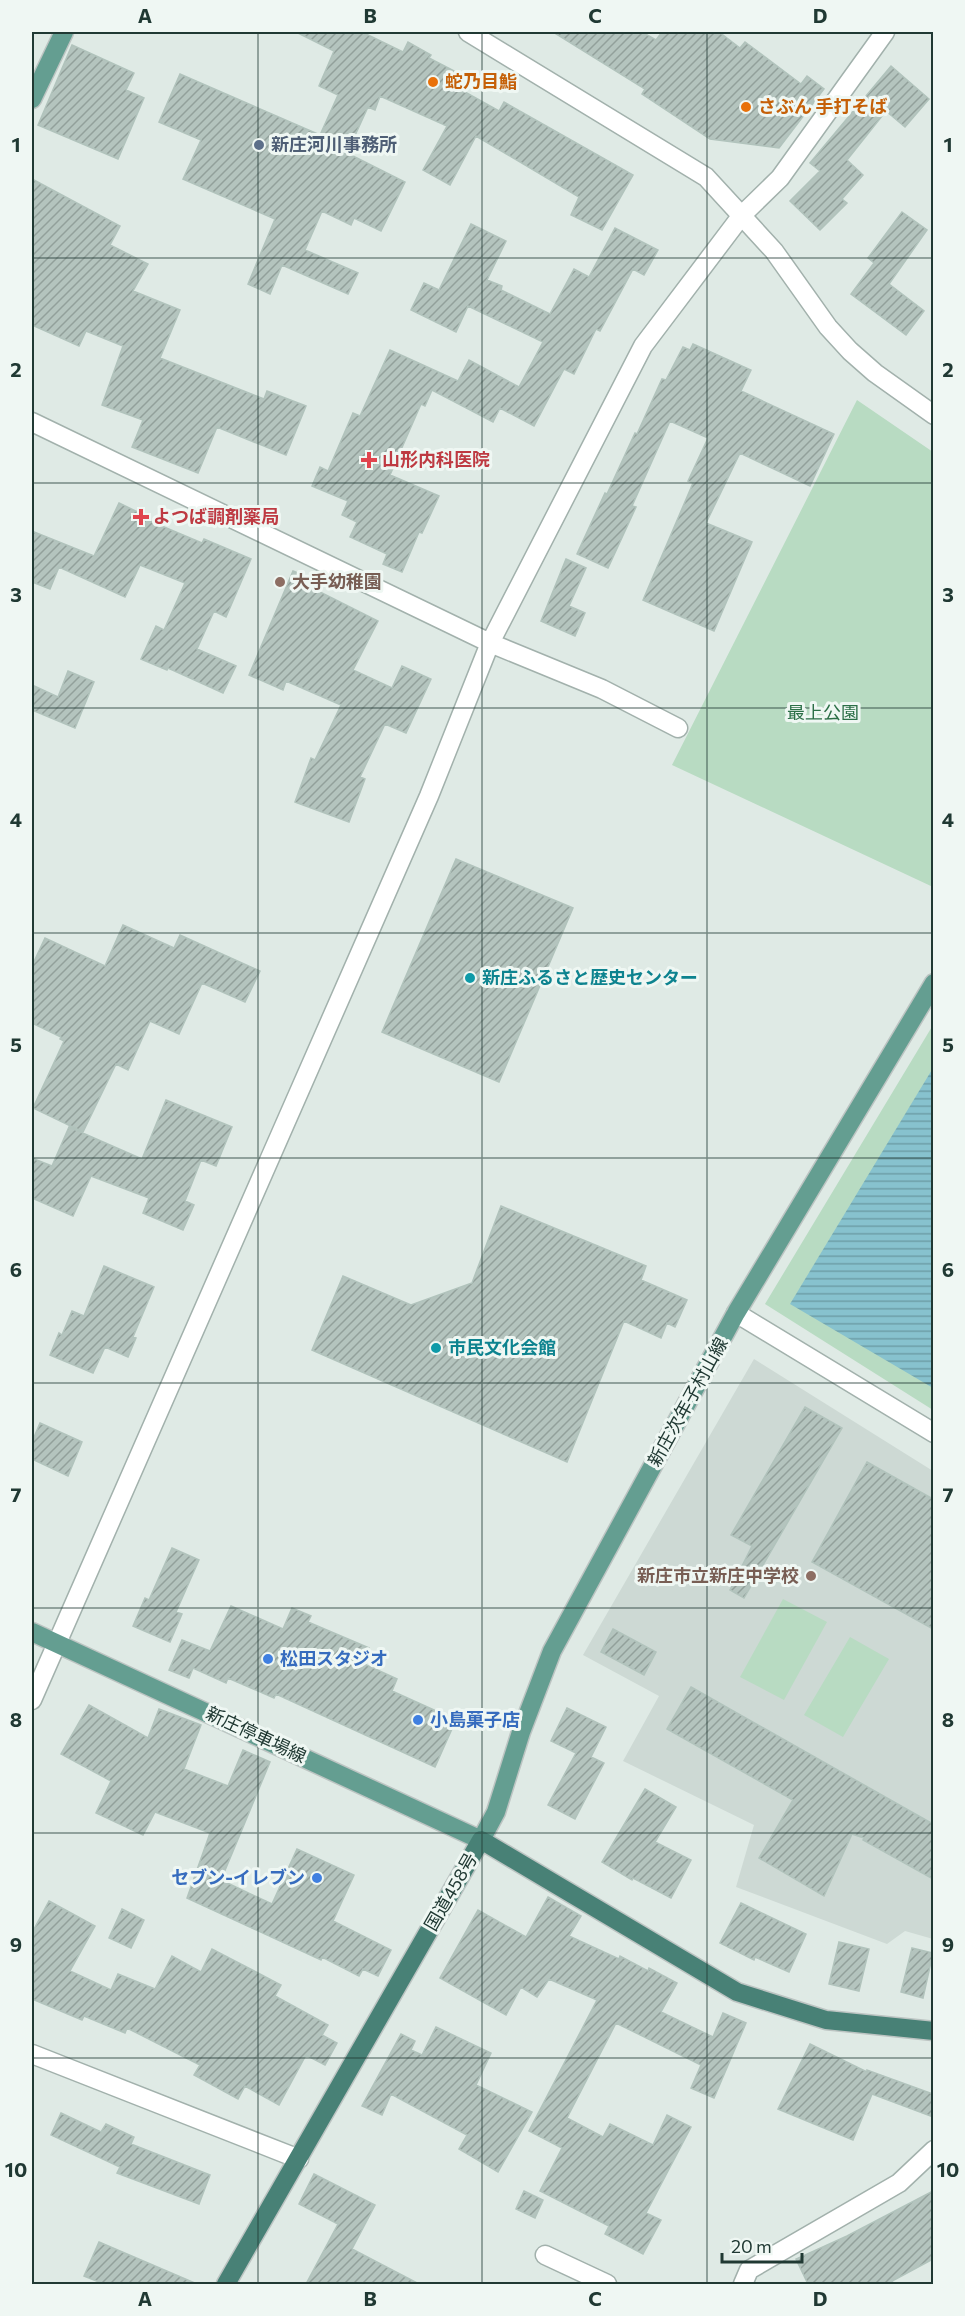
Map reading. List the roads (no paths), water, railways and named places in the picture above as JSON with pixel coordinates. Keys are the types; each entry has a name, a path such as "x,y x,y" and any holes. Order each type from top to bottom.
{"highway":[{"name":"国道458号","path":"226,2284 481,1840 737,1992 826,2020 933,2031"}],"main road":[{"path":"32,99 64,32"},
{"name":"新庄次年子村山線","path":"481,1840 496,1812 521,1732 552,1651 736,1313 933,983"},
{"name":"新庄停車場線","path":"32,1632 481,1840"}],"street":[{"path":"470,32 706,177 774,251 835,335 875,373 933,415"},
{"path":"32,1700 429,796 490,643 643,346 742,215 780,178 885,32"},
{"path":"32,422 490,643 602,689 678,728"},
{"path":"736,1313 933,1433"},
{"path":"32,2054 298,2159"},
{"path":"743,2284 750,2270 899,2183 933,2150"},
{"path":"544,2255 607,2284"}],"water":[{"path":"933,1068 933,1388 790,1304"}],"place":[{"name":"蛇乃目鮨","path":"433,82"},
{"name":"さぶん 手打そば","path":"746,107"},
{"name":"新庄河川事務所","path":"259,145"},
{"name":"山形内科医院","path":"369,460"},
{"name":"よつば調剤薬局","path":"141,517"},
{"name":"大手幼稚園","path":"280,582"},
{"name":"新庄ふるさと歴史センター","path":"470,978"},
{"name":"市民文化会館","path":"436,1348"},
{"name":"新庄市立新庄中学校","path":"811,1576"},
{"name":"松田スタジオ","path":"268,1659"},
{"name":"小島菓子店","path":"418,1720"},
{"name":"セブン-イレブン","path":"317,1878"}],"park label":[{"name":"最上公園","path":"823,713"}]}
